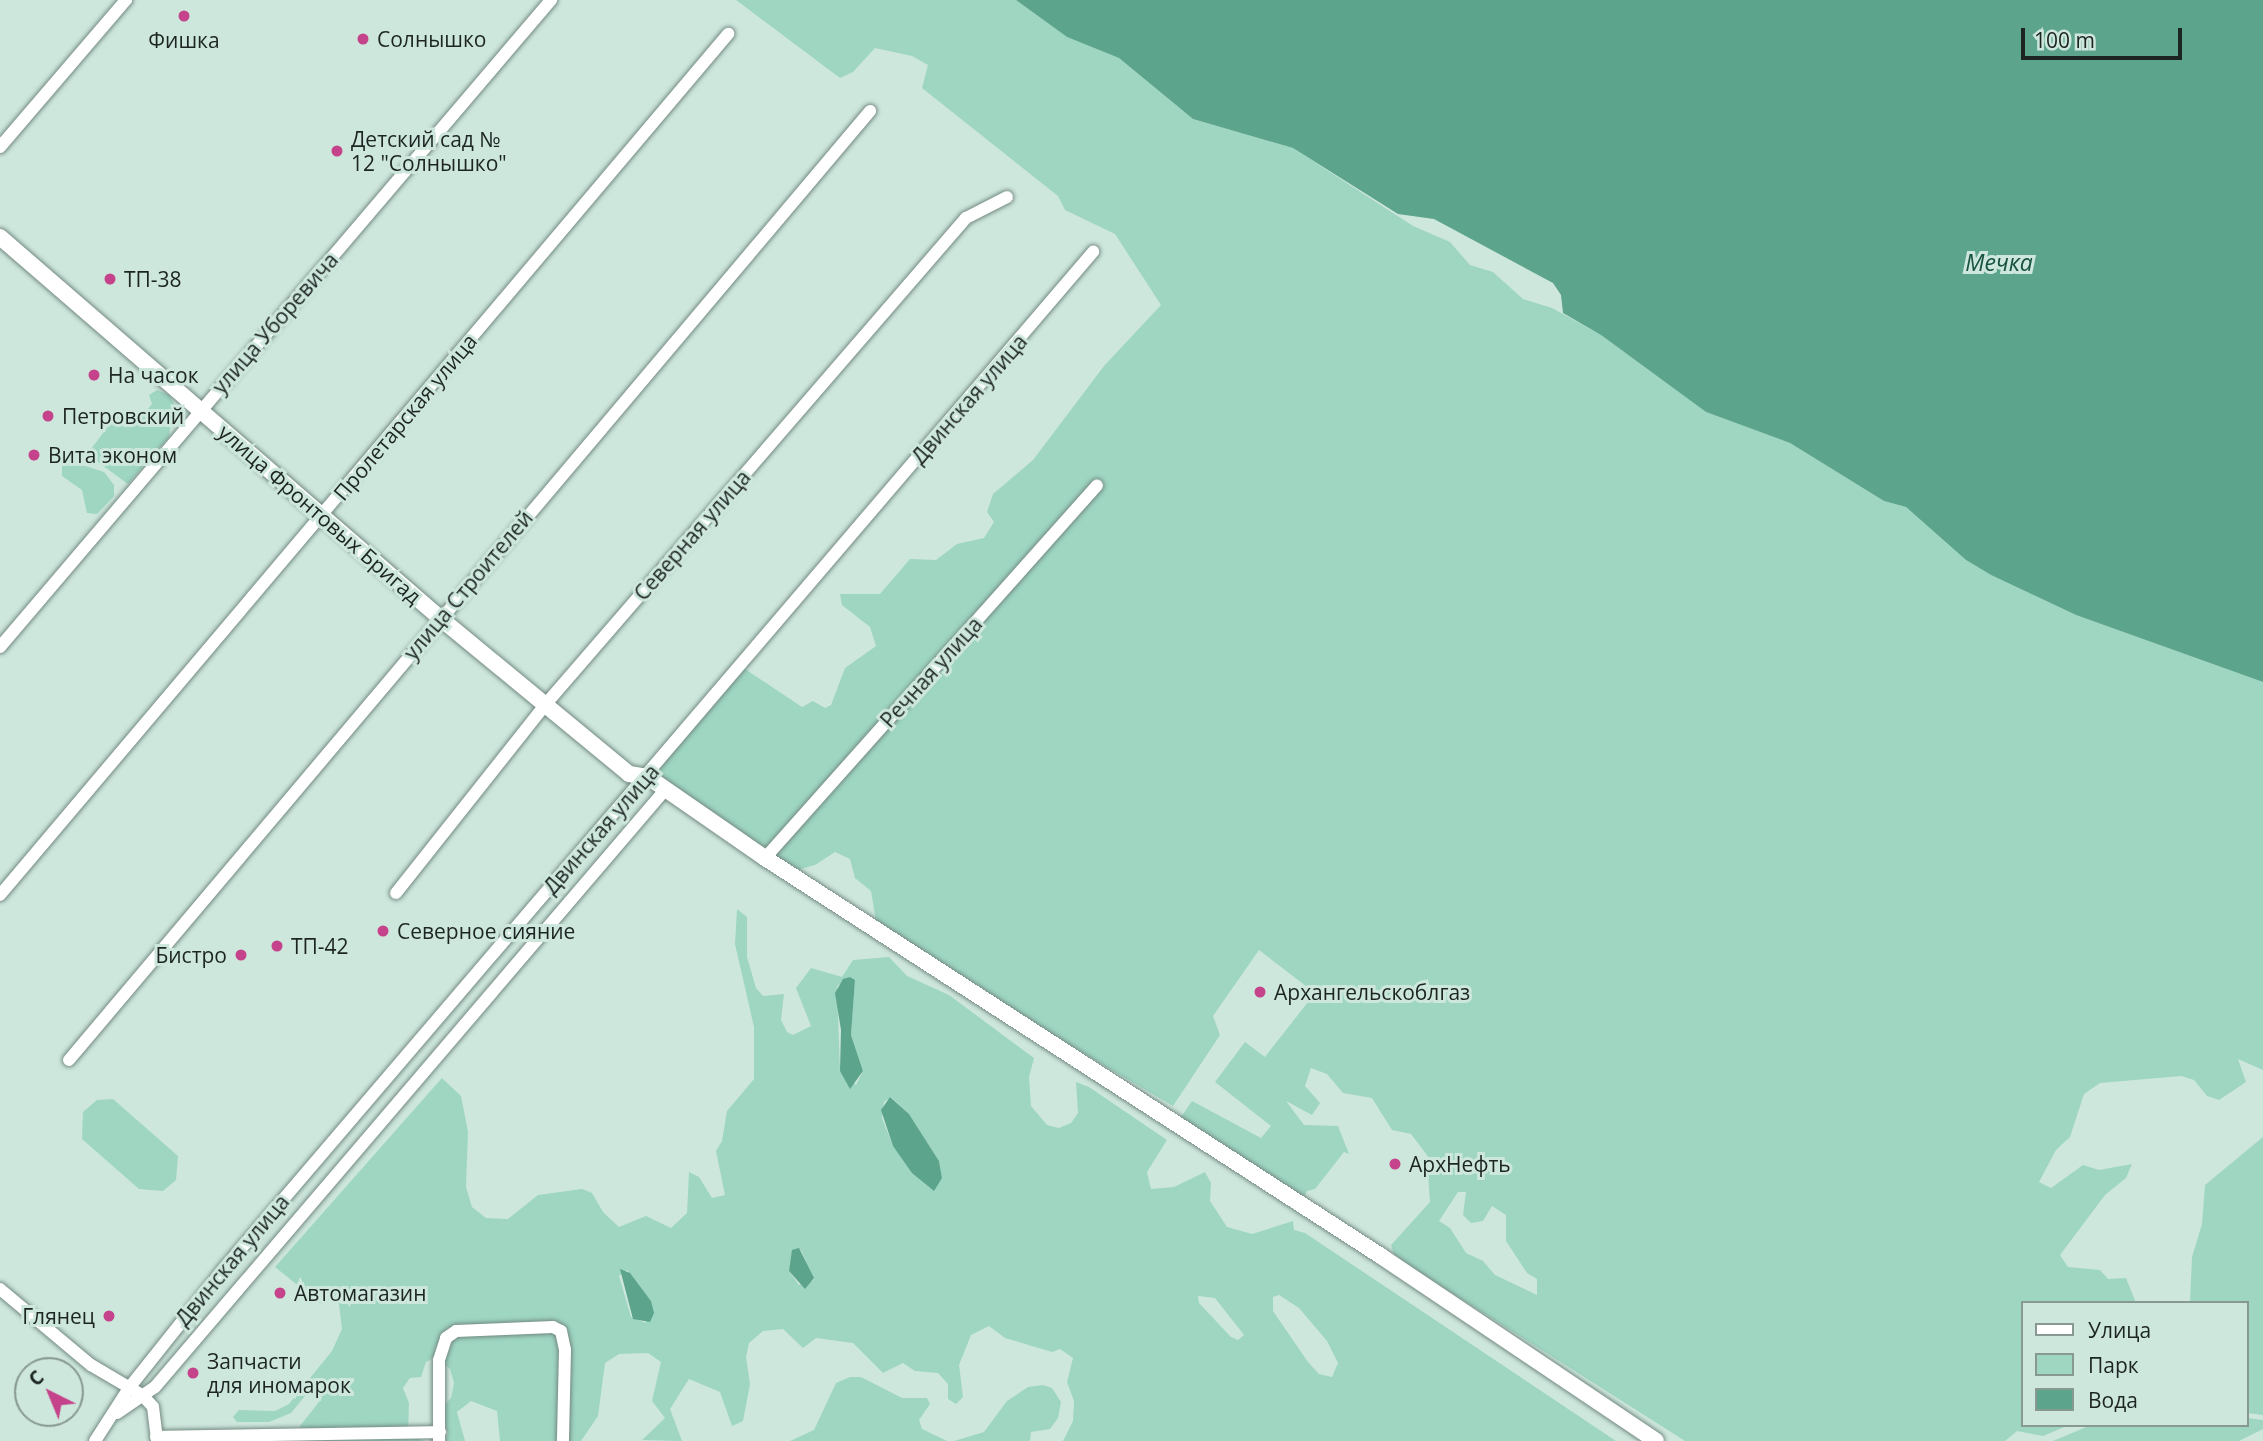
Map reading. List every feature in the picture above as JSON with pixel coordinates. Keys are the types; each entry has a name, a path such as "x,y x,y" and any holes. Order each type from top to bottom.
{"main road":[{"name":"улица Фронтовых Бригад","path":"0,237 440,618 629,774 648,777 765,858 1381,1256 1656,1441"}],"street":[{"path":"0,147 126,0"},
{"name":"улица Уборевича","path":"0,647 551,0"},
{"name":"Пролетарская улица","path":"0,895 728,34"},
{"name":"улица Строителей","path":"69,1060 870,111"},
{"name":"Северная улица","path":"396,893 545,705 966,218 1007,197"},
{"name":"Двинская улица","path":"95,1441 117,1413 129,1388 230,1260 648,777 1093,252"},
{"name":"Речная улица","path":"765,858 1097,486"},
{"name":"Двинская улица","path":"117,1413 155,1387 664,790"},
{"path":"0,1289 91,1365 142,1395 153,1407 157,1439 440,1437 439,1360 446,1338 456,1331 553,1328 561,1332 565,1350 563,1441"}],"green space":[{"path":"736,0 1016,0 1067,37 1119,58 1193,119 1293,148 1413,226 1450,242 1470,265 1493,272 1523,299 1552,308 1601,335 1706,412 1790,443 1884,501 1906,507 1966,560 1991,575 2076,615 2263,682 2263,1070 2238,1059 2246,1082 2219,1100 2207,1096 2194,1080 2181,1076 2100,1083 2084,1094 2070,1137 2056,1150 2039,1182 2051,1188 2083,1165 2099,1170 2132,1164 2126,1178 2105,1195 2060,1255 2068,1267 2100,1270 2108,1279 2126,1278 2135,1301 2022,1301 2022,1427 2064,1427 2043,1436 2017,1431 2005,1441 1685,1441 1395,1257 1391,1245 1430,1202 1428,1173 1436,1167 1411,1134 1392,1130 1372,1098 1343,1093 1327,1074 1311,1068 1305,1086 1320,1103 1312,1115 1286,1101 1304,1125 1338,1126 1349,1154 1344,1152 1315,1189 1307,1191 1297,1209 1177,1123 1192,1101 1261,1138 1271,1126 1215,1082 1245,1042 1265,1057 1315,993 1259,950 1213,1016 1220,1035 1173,1106 887,938 877,927 871,891 855,878 850,859 835,852 815,865 790,872 656,775 667,756 745,669 802,707 813,701 825,708 831,705 845,668 876,646 870,627 842,605 840,594 880,594 910,559 936,560 957,544 984,538 994,522 987,512 993,494 1033,460 1104,366 1161,305 1115,234 1065,210 1058,196 922,88 928,65 912,56 875,48 853,72 840,78","holes":["1458,1192 1466,1192 1463,1215 1471,1223 1483,1221 1492,1206 1506,1215 1506,1241 1527,1273 1537,1279 1537,1295 1495,1275 1483,1261 1466,1253 1450,1228 1439,1221"]},
{"path":"157,390 169,395 181,415 171,421 169,437 128,484 91,457 91,449 116,416 148,409 152,404 149,395"},
{"path":"70,461 104,472 114,485 114,496 97,514 87,513 82,490 62,476 62,465"},
{"path":"737,909 747,917 747,957 756,988 763,996 784,994 781,1020 787,1032 793,1035 811,1026 796,988 811,968 842,977 853,960 889,957 907,976 949,995 1034,1058 1029,1077 1031,1106 1047,1125 1059,1128 1071,1123 1078,1113 1076,1082 1089,1087 1167,1140 1147,1172 1151,1189 1174,1187 1205,1172 1211,1183 1210,1201 1227,1227 1252,1234 1293,1221 1294,1230 1305,1233 1616,1441 1063,1441 1073,1421 1074,1401 1067,1382 1073,1358 1060,1349 1052,1352 1005,1338 989,1326 971,1335 959,1365 963,1397 956,1404 948,1399 948,1384 938,1373 915,1371 903,1363 883,1373 853,1343 816,1338 803,1348 783,1329 763,1331 749,1343 746,1357 750,1384 743,1421 732,1426 720,1392 689,1379 670,1409 682,1441 642,1440 665,1418 652,1401 661,1362 648,1353 619,1354 605,1363 598,1416 581,1441 500,1441 497,1411 471,1401 457,1412 465,1441 446,1441 448,1432 439,1411 451,1398 454,1383 450,1369 436,1357 426,1362 421,1377 410,1378 403,1388 409,1403 408,1434 424,1441 304,1441 300,1426 322,1398 320,1389 305,1396 291,1413 269,1422 237,1422 233,1417 239,1410 275,1411 289,1404 332,1351 342,1329 339,1304 333,1298 321,1304 275,1267 442,1078 461,1096 468,1132 466,1187 472,1207 486,1218 508,1219 538,1195 582,1189 592,1193 603,1212 619,1227 646,1216 671,1228 687,1213 689,1172 699,1177 712,1198 725,1195 716,1151 722,1141 727,1111 754,1079 754,1027 735,944","holes":["850,977 855,980 851,1035 863,1071 856,1085 840,1071 837,986","891,1097 909,1114 939,1161 942,1178 929,1187 893,1146 882,1118 884,1102","801,1250 814,1280 799,1285 789,1271 792,1256","627,1270 651,1301 646,1323 631,1317 619,1276","1279,1295 1299,1308 1327,1341 1338,1363 1332,1377 1319,1374 1308,1362 1273,1311 1273,1297","1198,1296 1215,1298 1244,1335 1238,1340 1231,1337 1199,1303"]},
{"path":"113,1099 178,1156 176,1180 163,1191 139,1189 82,1139 83,1112 97,1100"},
{"path":"2263,1137 2263,1415 2249,1413 2249,1301 2190,1301 2192,1257 2202,1224 2205,1185"},
{"path":"850,1377 861,1377 902,1398 927,1398 930,1404 919,1420 922,1429 947,1441 790,1441 814,1430 836,1383"},
{"path":"1043,1385 1052,1388 1061,1402 1058,1418 1050,1429 1031,1432 1030,1441 954,1441 984,1432 1007,1401 1028,1387"},
{"path":"2249,1418 2263,1420 2263,1429 2239,1441 2053,1441 2086,1427 2249,1427"}],"water":[{"name":"Мечка","path":"1016,0 2263,0 2263,682 2076,615 1991,575 1966,560 1906,507 1884,501 1790,443 1706,412 1601,335 1563,313 1561,295 1553,283 1434,219 1398,214 1293,148 1193,119 1119,58 1067,37"},
{"path":"850,977 855,980 851,1035 863,1071 850,1089 840,1071 841,1030 835,993 843,979"},
{"path":"890,1097 909,1114 939,1161 942,1178 934,1191 912,1173 893,1146 881,1110"},
{"path":"799,1248 814,1278 805,1289 789,1271 792,1250"},
{"path":"620,1269 630,1273 651,1301 654,1313 650,1322 633,1319"}],"place":[{"name":"Фишка","path":"184,16"},
{"name":"Солнышко","path":"363,39"},
{"name":"Детский сад № 12 \"Солнышко\"","path":"337,151"},
{"name":"ТП-38","path":"110,279"},
{"name":"На часок","path":"94,375"},
{"name":"Петровский","path":"48,416"},
{"name":"Вита эконом","path":"34,455"},
{"name":"Северное сияние","path":"383,931"},
{"name":"ТП-42","path":"277,946"},
{"name":"Бистро","path":"241,955"},
{"name":"Архангельскоблгаз","path":"1260,992"},
{"name":"АрхНефть","path":"1395,1164"},
{"name":"Автомагазин","path":"280,1293"},
{"name":"Глянец","path":"109,1316"},
{"name":"Запчасти для иномарок","path":"193,1373"}]}
